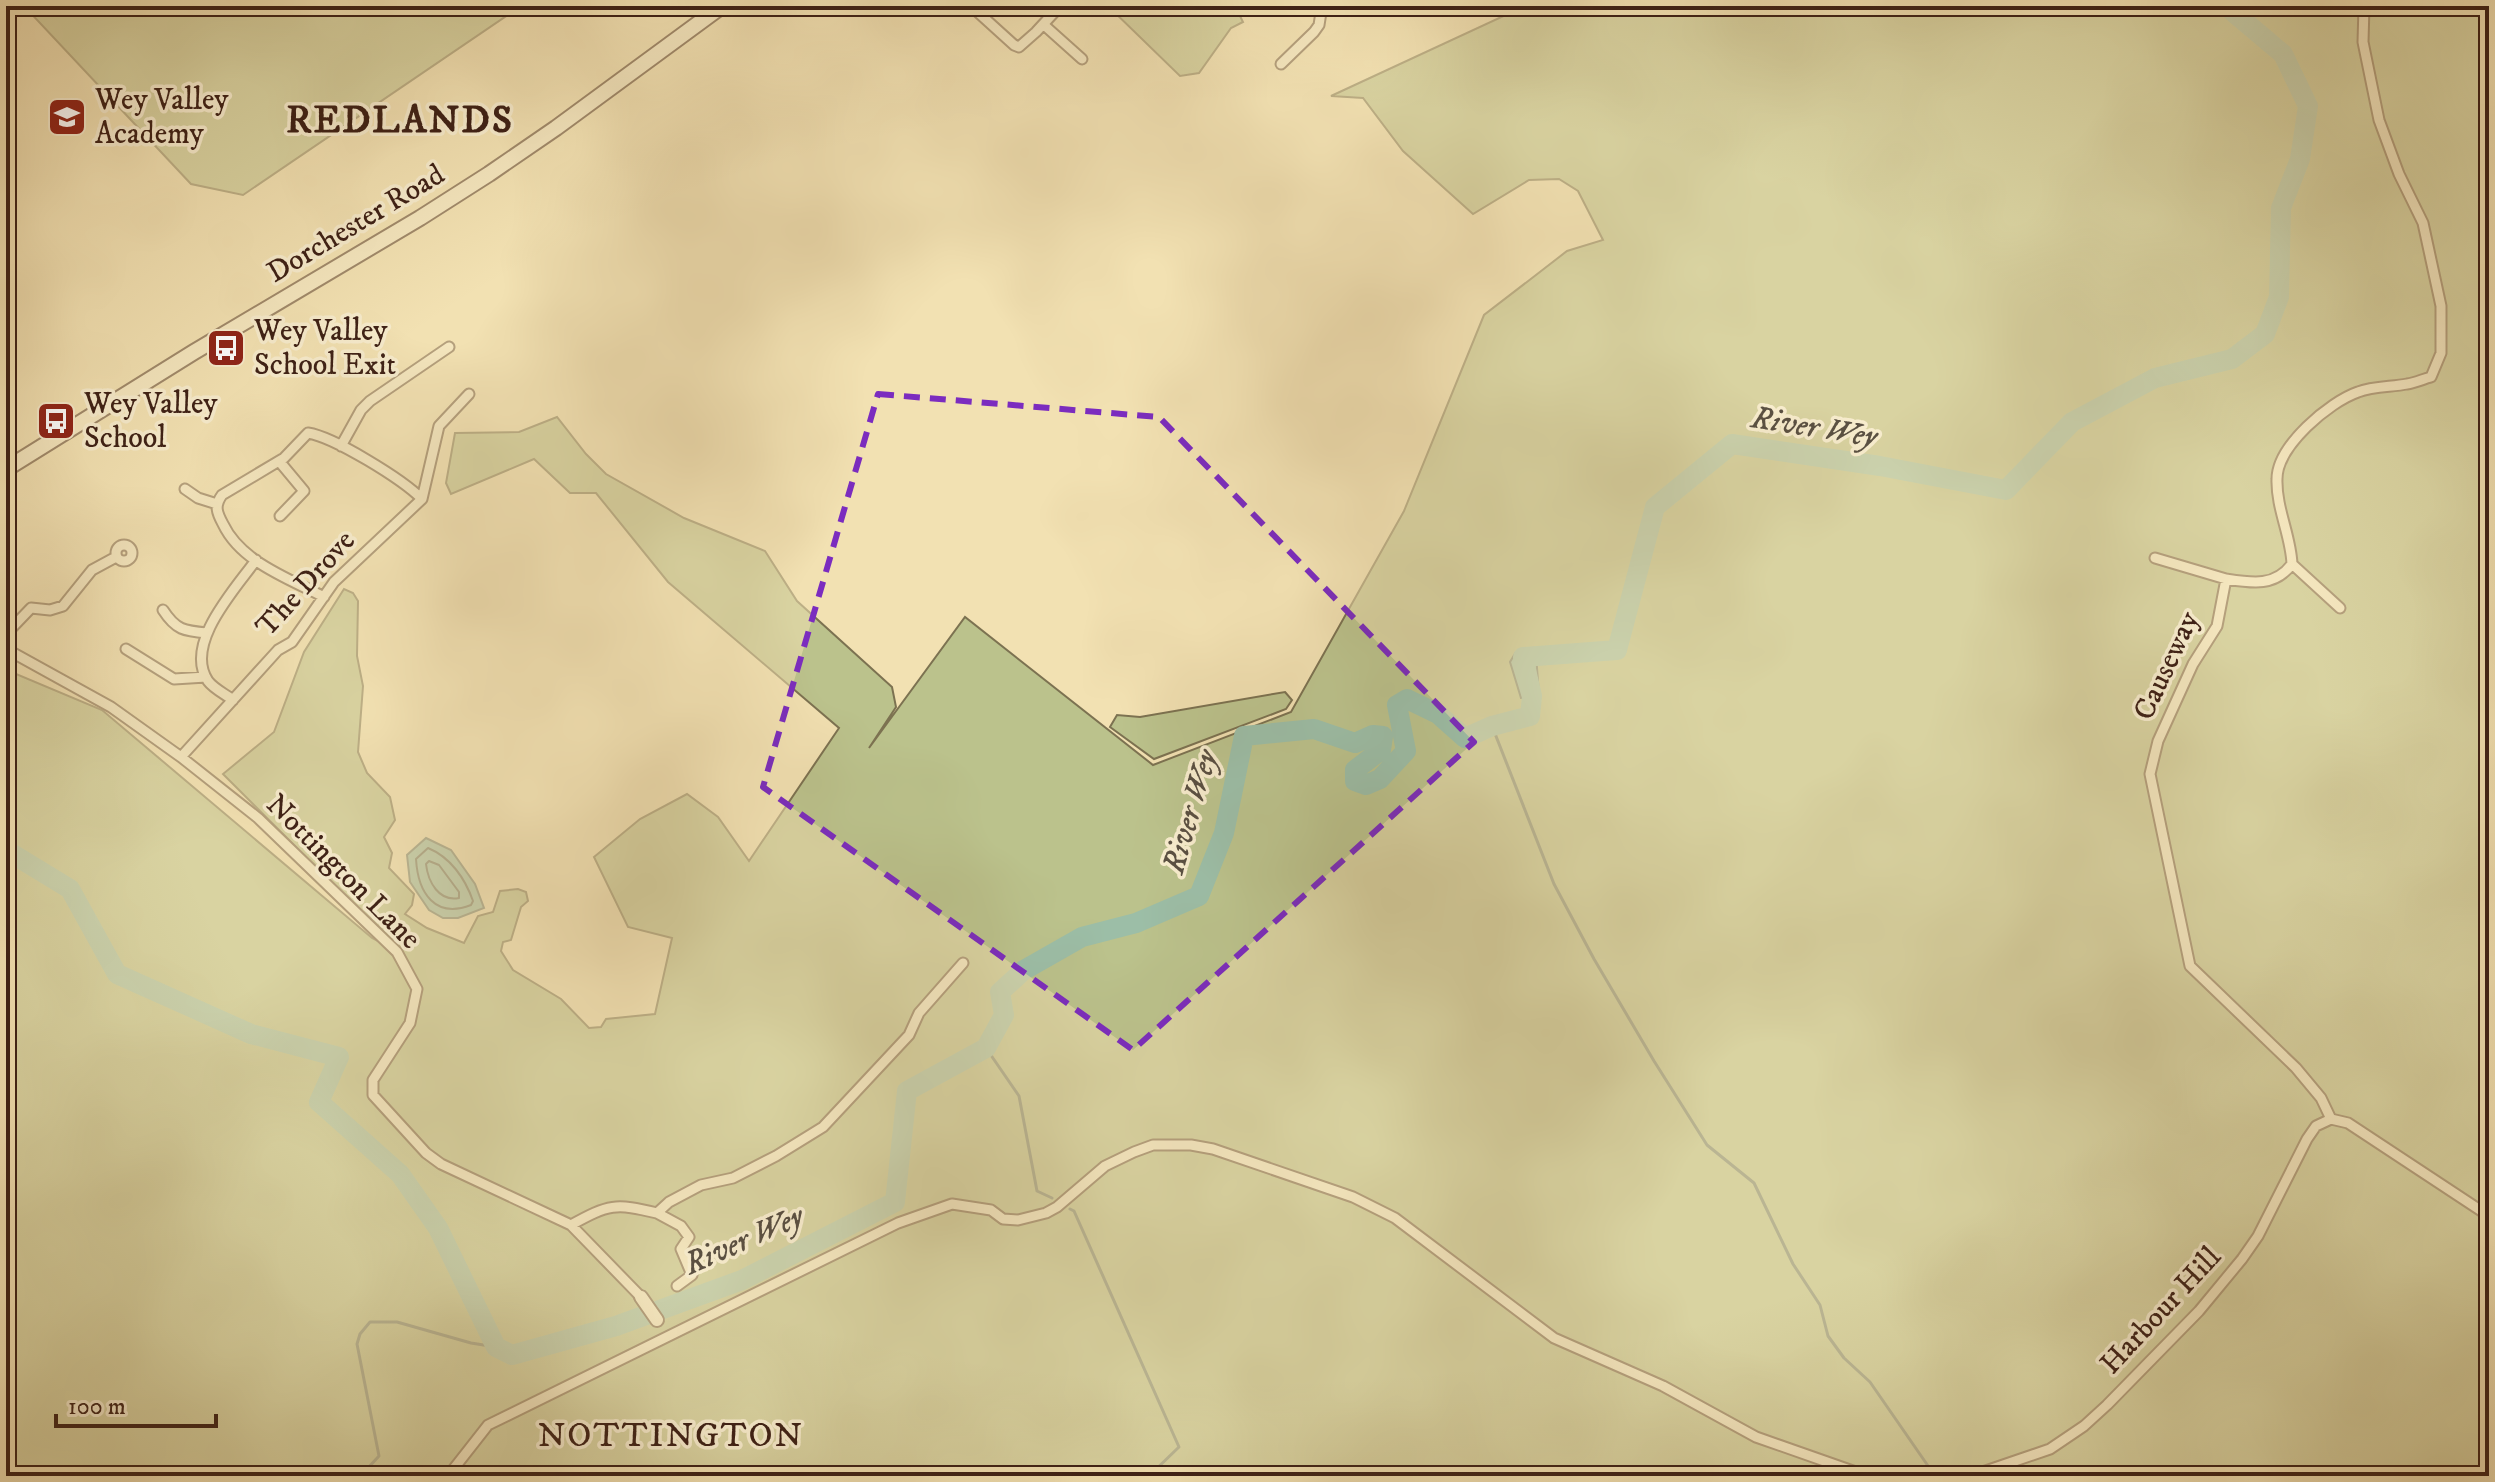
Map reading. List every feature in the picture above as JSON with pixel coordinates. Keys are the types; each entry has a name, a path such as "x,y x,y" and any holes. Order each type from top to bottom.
{"main road":[{"name":"Dorchester Road","path":"6,469 466,189 556,128 722,6"}],"street":[{"path":"971,6 1014,45 1024,45 1060,6"},
{"path":"1281,64 1319,25 1322,6"},
{"path":"2340,608 2292,564 2276,478 2280,463 2298,435 2329,410 2358,392 2410,384 2431,377 2441,353 2441,306 2423,223 2399,174 2379,120 2363,42 2364,6"},
{"path":"1044,25 1082,59"},
{"path":"341,446 361,410 370,401 449,347"},
{"path":"422,499 439,426 469,394"},
{"path":"324,597 238,548 216,511 222,495 279,461 308,433 321,435 341,446 409,486 422,499"},
{"path":"279,461 304,491 280,516"},
{"path":"185,489 198,498 217,504"},
{"name":"The Drove","path":"181,757 278,650 292,642 334,582 422,499"},
{"path":"6,634 31,608 50,610 63,606 92,570 116,557"},
{"path":"2155,558 2226,579 2256,582 2273,580 2284,574 2292,564"},
{"path":"233,700 216,689 206,677 202,653 213,621 256,560"},
{"name":"Causeway","path":"2226,579 2217,626 2193,664 2158,741 2150,774 2190,966 2296,1068 2321,1098 2331,1119"},
{"path":"163,610 172,624 187,631 207,633"},
{"path":"126,649 174,679 206,677"},
{"name":"Nottington Lane","path":"8,655 111,707 181,757 258,818 397,952 417,989 410,1023 373,1080 373,1095 426,1153 441,1164 571,1225 641,1297"},
{"path":"657,1213 669,1202 701,1185 733,1178 823,1127 909,1035 919,1013 963,963"},
{"path":"2331,1119 2348,1123 2489,1216"},
{"name":"Harbour Hill","path":"1971,1476 2050,1449 2084,1426 2107,1405 2199,1311 2242,1259 2258,1236 2307,1139 2316,1126 2331,1119"},
{"path":"448,1476 488,1425 898,1223 952,1204 991,1210 1003,1219 1018,1220 1046,1213 1105,1166 1153,1145 1191,1145 1226,1153 1353,1197 1395,1218 1554,1338 1663,1386 1756,1437 1867,1476"},
{"path":"571,1225 601,1208 630,1206 657,1213 681,1226 689,1237 681,1249 692,1275 677,1286"},
{"path":"641,1297 657,1320 661,1338"}],"highlighted area":[{"path":"878,394 1159,417 1474,742 1133,1050 763,787"}],"shaded area":[{"path":"24,6 521,6 243,195 191,184"},
{"path":"1108,6 1235,6 1243,22 1231,28 1199,73 1180,76"},
{"path":"1525,6 2489,6 2489,1476 6,1476 6,675 9,671 102,710 372,938 403,954 223,774 274,732 304,652 344,589 353,593 358,601 357,656 363,686 358,752 367,773 390,797 395,820 384,837 392,853 389,868 414,894 412,905 405,914 427,928 464,943 478,916 493,912 500,891 518,889 526,892 528,901 521,907 511,940 503,942 501,951 513,970 561,999 589,1028 601,1027 606,1019 655,1014 672,938 628,927 594,857 640,819 687,794 718,817 749,861 839,728 668,582 596,493 570,493 534,459 451,494 446,483 455,433 519,432 557,417 606,474 684,518 765,551 797,601 892,687 896,707 869,748 965,617 1153,765 1291,712 1404,511 1484,315 1567,251 1603,240 1578,191 1559,179 1529,180 1473,214 1403,151 1363,98 1331,96"},
{"path":"1285,692 1292,700 1286,709 1154,759 1110,727 1117,715 1140,717"}],"water":[{"path":"1516,652 1536,654 1539,695 1521,698 1510,662"},
{"path":"426,838 451,850 475,884 484,908 458,918 443,918 429,910 410,882 407,855"}],"waterway":[{"name":"River Wey","path":"6,850 70,889 117,974 251,1034 339,1057 319,1102 400,1174 438,1228 496,1347 512,1355 616,1326 742,1280 895,1202 907,1091 986,1048 1004,1015 1000,992 1024,970 1082,937 1136,923 1199,896 1224,833 1244,736 1314,729 1355,743 1373,735 1383,736 1381,750 1355,770 1355,781 1366,785 1380,779 1406,751 1397,705 1407,699 1438,714 1465,738 1492,726 1530,716 1532,696 1523,657 1617,650 1655,507 1732,444 1880,466 2006,490 2072,422 2155,378 2232,359 2265,334 2279,297 2281,208 2300,159 2308,106 2283,54 2230,6"},
{"path":"1492,726 1554,884 1654,1061 1707,1145 1754,1183 1793,1264 1820,1305 1828,1336 1844,1358 1870,1382 1935,1476"},
{"path":"986,1048 1019,1096 1037,1191 1052,1198"},
{"path":"1070,1209 1074,1211 1179,1447 1149,1476"},
{"path":"348,1476 367,1469 379,1456 357,1344 360,1334 370,1322 397,1322 496,1347"}],"place":[{"name":"Wey Valley Academy","path":"67,117"},
{"name":"Wey Valley School Exit","path":"226,348"},
{"name":"Wey Valley School","path":"56,421"}],"district":[{"name":"REDLANDS","path":"400,121"},
{"name":"NOTTINGTON","path":"671,1436"}]}
